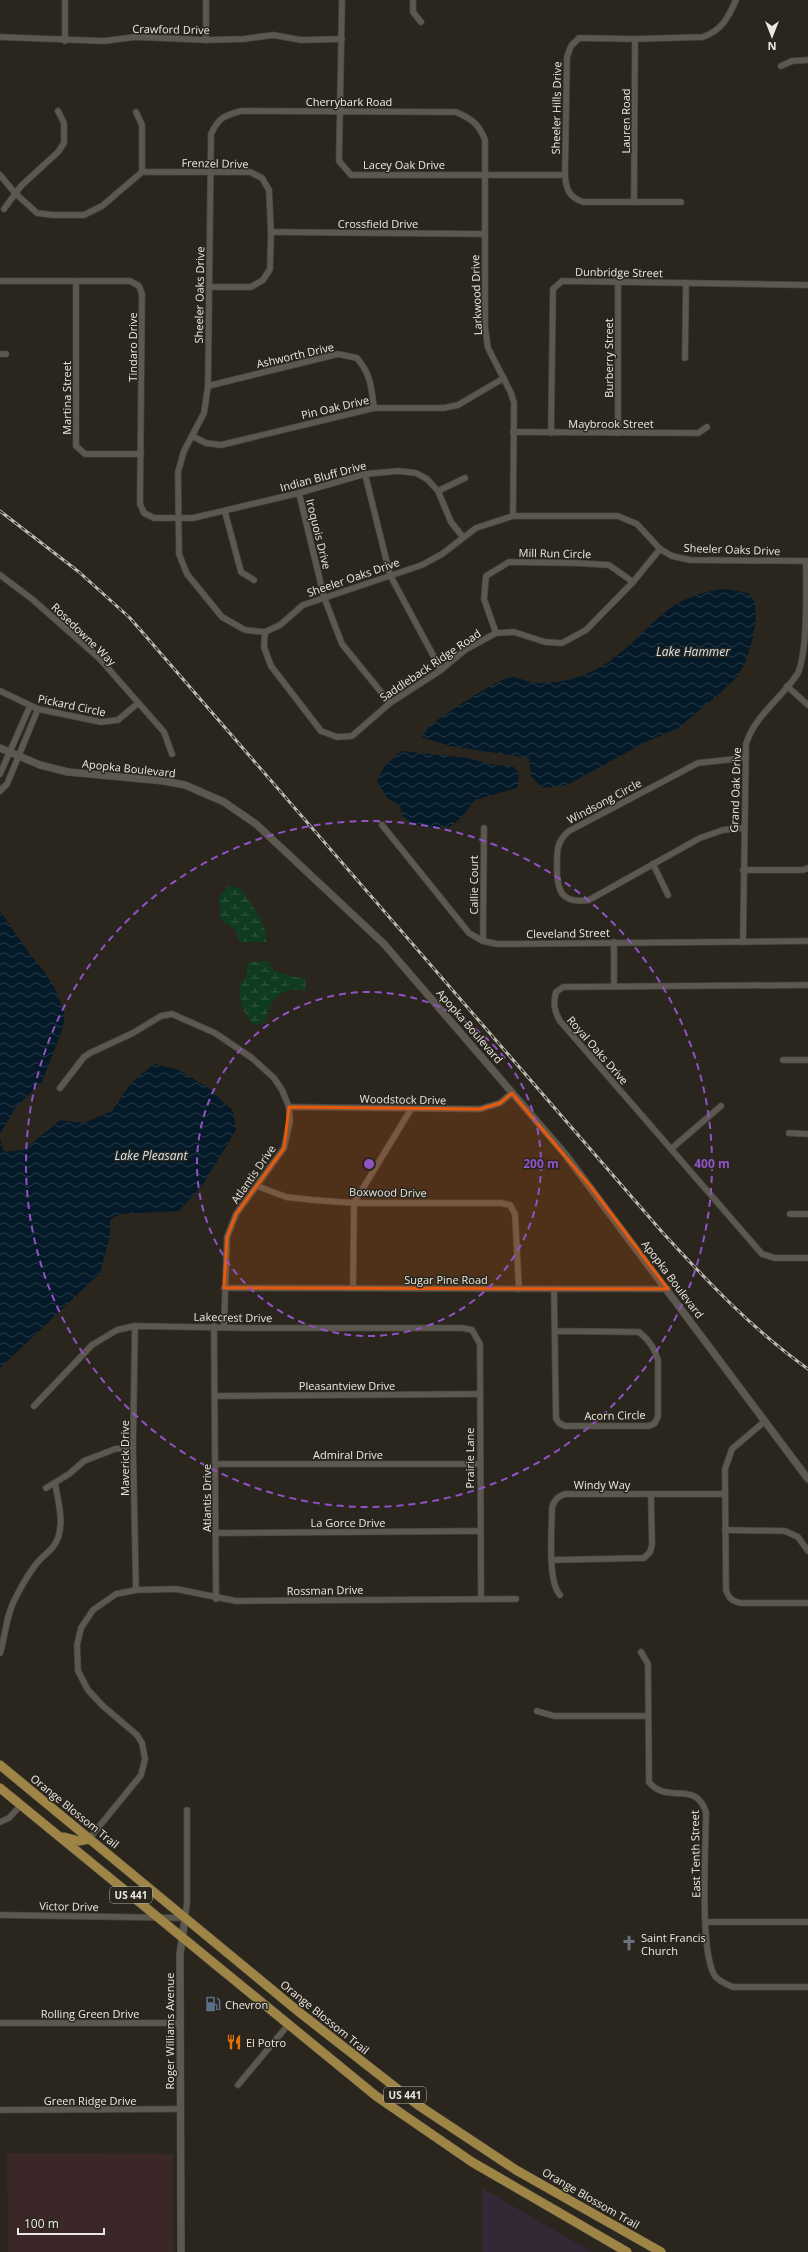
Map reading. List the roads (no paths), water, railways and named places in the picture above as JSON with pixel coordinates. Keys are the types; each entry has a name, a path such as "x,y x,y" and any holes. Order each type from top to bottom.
{"main road":[{"name":"Orange Blossom Trail","path":"0,1765 299,2012 418,2105 480,2147 661,2252"},
{"name":"US 441","path":"0,1788 288,2025 360,2083 408,2119 472,2162 538,2202 627,2252"},
{"path":"59,1836 79,1842 89,1838"},
{"path":"288,2025 299,2012"},
{"path":"408,2119 418,2105"},
{"path":"538,2202 547,2187"},
{"path":"627,2252 635,2237"}],"street":[{"path":"64,40 65,0"},
{"path":"206,0 206,40"},
{"name":"Lacey Oak Drive","path":"342,0 339,161 351,175 565,175"},
{"path":"412,0 412,12 421,22"},
{"name":"Sheeler Hills Drive","path":"681,202 583,202 573,199 566,189 565,175 567,57 570,46 579,38 635,40 693,38 714,33 726,22 736,0"},
{"name":"Crawford Drive","path":"0,37 104,41 135,36 206,40 273,35 301,40 342,39"},
{"name":"Lauren Road","path":"634,202 635,40"},
{"path":"782,66 792,61 808,60"},
{"path":"4,209 16,193 58,152 64,143 64,123 58,111"},
{"name":"Cherrybark Road","path":"225,116 241,111 456,112 473,119"},
{"path":"0,175 16,193 37,212 52,215 84,215 102,206 142,172 142,125 136,112"},
{"name":"Sheeler Oaks Drive","path":"225,116 216,121 211,134 208,386 204,412 184,451 178,472 179,554 187,574 222,617 245,630 265,632 280,624 303,605 422,565 442,554 476,528 513,516 618,516 637,524 660,549 672,556 690,560 807,561"},
{"name":"Larkwood Drive","path":"473,119 481,129 486,140 484,234 485,327 488,348 504,378 514,404 513,516"},
{"name":"Frenzel Drive","path":"142,172 250,172 262,178 269,190 271,232 270,269 263,280 251,287 210,287"},
{"name":"Crossfield Drive","path":"271,232 484,234"},
{"name":"Tindaro Drive","path":"0,281 130,281 140,286 142,294 140,504 144,513 154,518 179,517"},
{"name":"Dunbridge Street","path":"551,433 553,289 562,281 808,285"},
{"name":"Martina Street","path":"76,282 76,446 85,454 141,454"},
{"name":"Burberry Street","path":"618,282 618,433"},
{"path":"686,283 686,358"},
{"name":"Ashworth Drive","path":"208,386 338,354 357,358 367,370 370,377 374,408"},
{"name":"Pin Oak Drive","path":"192,436 206,443 221,445 374,408 444,408 458,405 504,378"},
{"name":"Maybrook Street","path":"514,432 698,433 706,427"},
{"name":"Indian Bluff Drive","path":"179,517 193,518 225,512 365,474 398,471 416,473 426,479 438,491 451,522 463,538"},
{"path":"365,474 390,575 441,670"},
{"path":"438,491 465,478"},
{"name":"Iroquois Drive","path":"299,493 324,597 342,644 390,703"},
{"path":"225,512 241,572 254,580"},
{"name":"Saddleback Ridge Road","path":"265,632 264,647 271,666 321,732 337,737 352,736 390,703 441,670 465,650 496,633 514,632 545,642 562,642 586,630 633,582 660,549"},
{"name":"Grand Oak Drive","path":"743,942 744,758 749,732 798,672 803,661 806,646 807,561"},
{"name":"Mill Run Circle","path":"496,633 484,599 486,576 509,562 609,565 633,582"},
{"name":"Rosedowne Way","path":"0,574 32,599 99,658 164,732 172,754"},
{"path":"787,686 808,705"},
{"name":"Pickard Circle","path":"0,691 38,709 111,722 118,720 138,704"},
{"path":"0,774 30,706"},
{"path":"0,791 7,784 38,709"},
{"name":"Apopka Boulevard","path":"0,748 18,756 68,772 175,783 206,793 234,808 256,824 373,933 591,1186 808,1479"},
{"name":"Windsong Circle","path":"743,828 711,833 589,900 569,900 560,892 556,884 556,847 560,839 569,831 698,763 744,758"},
{"name":"Cleveland Street","path":"382,825 469,933 483,941 497,944 808,941"},
{"name":"Callie Court","path":"483,941 484,828"},
{"path":"653,864 668,895"},
{"path":"743,870 803,870 808,868"},
{"path":"614,942 614,986"},
{"name":"Royal Oaks Drive","path":"808,985 563,987 556,992 554,1001 555,1014 762,1254 774,1258 808,1258"},
{"name":"Atlantis Drive","path":"60,1088 84,1057 90,1053 133,1033 161,1016 172,1014 215,1033 258,1062 282,1090 289,1108 288,1134 284,1148 236,1214 227,1237 224,1288 224,1326"},
{"path":"783,1060 808,1060"},
{"name":"Woodstock Drive","path":"289,1108 480,1109 500,1102 512,1093"},
{"path":"671,1150 721,1106"},
{"path":"353,1288 354,1203 411,1109"},
{"path":"789,1133 808,1134"},
{"name":"Boxwood Drive","path":"257,1186 286,1196 354,1203 501,1203 510,1205 515,1214 519,1289"},
{"path":"790,1214 808,1214"},
{"name":"Sugar Pine Road","path":"224,1288 668,1289"},
{"name":"Acorn Circle","path":"554,1289 556,1418 559,1423 565,1426 649,1426 655,1423 658,1416 658,1360 656,1352 645,1337 638,1332 555,1331"},
{"name":"Lakecrest Drive","path":"34,1406 92,1345 117,1330 135,1326 462,1328"},
{"name":"Maverick Drive","path":"135,1326 133,1447 136,1590"},
{"name":"Atlantis Drive","path":"214,1326 216,1598"},
{"name":"Prairie Lane","path":"462,1328 472,1330 480,1344 479,1464 481,1598"},
{"name":"Pleasantview Drive","path":"215,1396 480,1394"},
{"path":"765,1421 732,1449 725,1469 726,1590 729,1598 733,1602 808,1603"},
{"path":"46,1488 84,1461 102,1453 133,1447"},
{"name":"Admiral Drive","path":"216,1464 479,1464"},
{"path":"0,1653 5,1636 7,1621 15,1599 38,1562 53,1549 59,1537 59,1503 55,1483"},
{"name":"Windy Way","path":"560,1595 555,1589 552,1560 552,1508 554,1501 559,1496 565,1494 725,1494"},
{"path":"552,1560 644,1558 650,1552 652,1545 651,1495"},
{"path":"725,1530 785,1531 798,1537 808,1551"},
{"name":"La Gorce Drive","path":"216,1533 480,1531"},
{"name":"Rossman Drive","path":"89,1838 141,1775 145,1754 137,1735 103,1706 88,1690 78,1671 77,1645 81,1628 93,1610 116,1594 136,1590 176,1589 236,1601 516,1598"},
{"name":"East Tenth Street","path":"641,1652 648,1664 649,1782 663,1793 693,1794 700,1798 706,1812 706,1935 712,1968 722,1983 733,1987 808,1987"},
{"path":"537,1711 554,1716 648,1716"},
{"path":"0,1822 9,1818 21,1805"},
{"name":"Roger Williams Avenue","path":"181,2252 180,1954 187,1903 187,1810"},
{"name":"Victor Drive","path":"0,1915 185,1918"},
{"path":"706,1922 808,1922"},
{"name":"Rolling Green Drive","path":"0,2023 180,2023"},
{"path":"238,2085 288,2025"},
{"name":"Green Ridge Drive","path":"0,2110 180,2109"}],"water":[{"name":"Lake Hammer","path":"726,589 748,593 755,602 756,621 751,645 744,665 735,679 678,728 646,742 567,785 543,788 531,776 529,758 450,746 422,737 428,728 437,720 496,683 512,677 531,682 545,683 569,680 584,675 597,669 615,657 669,609 684,600 703,593"},
{"path":"402,751 468,758 489,764 514,767 519,774 517,788 475,800 461,818 449,827 432,828 411,823 403,816 399,805 387,798 377,781 385,765"},
{"path":"0,911 29,953 44,971 55,989 64,1011 64,1025 42,1082 16,1107 0,1134"},
{"name":"Lake Pleasant","path":"154,1064 179,1070 210,1089 233,1111 236,1130 203,1184 179,1211 120,1214 110,1220 110,1236 100,1273 0,1368 0,1138 4,1152 24,1150 60,1120 84,1123 112,1111 132,1082"}],"railway":[{"path":"0,511 79,572 130,618 663,1233 714,1287 750,1322 808,1369"}],"place":[{"name":"Saint Francis Church","path":"629,1943"},
{"name":"Chevron","path":"213,2004"},
{"name":"El Potro","path":"234,2042"}]}
